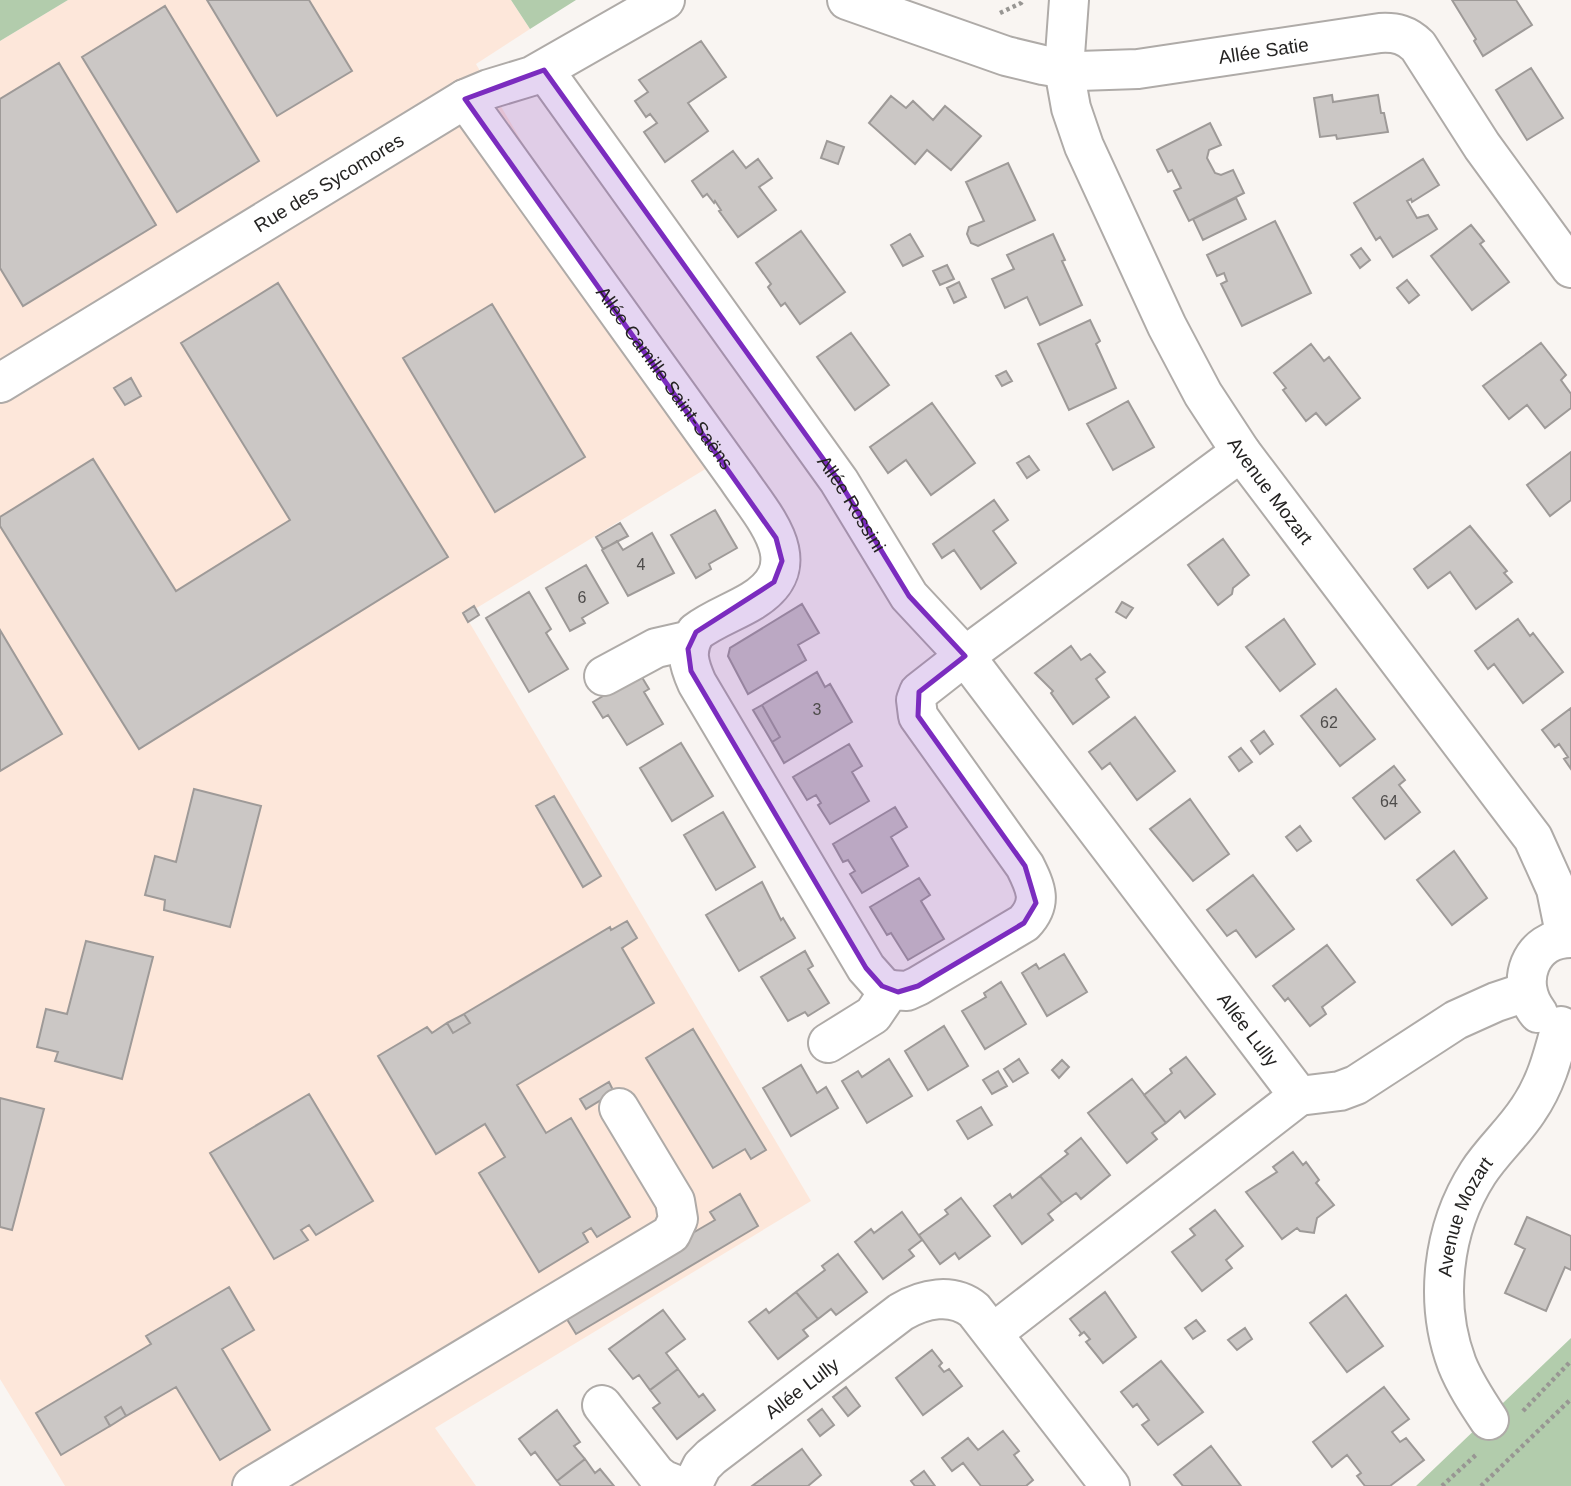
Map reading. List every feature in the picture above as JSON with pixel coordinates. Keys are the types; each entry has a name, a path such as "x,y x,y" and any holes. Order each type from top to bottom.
{"street":[{"name":"Rue des Sycomores","path":"0,383 465,99 544,70 665,0"},
{"name":"Allée Satie","path":"847,0 1006,56 1064,69 1128,70 1380,33 1401,34 1418,46 1482,146 1571,268"},
{"name":"Avenue Mozart","path":"1069,0 1064,69 1084,146 1189,369 1241,452 1524,825 1542,855 1556,889 1568,938"},
{"name":"Allée Rossini","path":"544,70 839,481 909,597 965,656"},
{"name":"Allée Camille Saint-Saëns","path":"465,99 738,479 776,538 782,561 774,582 751,601 703,627 691,640 656,648 604,676"},
{"path":"691,640 688,659 697,683 866,968 882,986 890,990 907,991 1024,923 1032,914 1036,903 1036,891 1025,866 918,716 916,700 919,692 1241,452"},
{"name":"Allée Lully","path":"965,656 1299,1096"},
{"path":"1566,1027 1548,1021 1536,1012 1526,992 1527,970 1534,956 1545,945 1568,938"},
{"path":"828,1043 873,1015 890,990"},
{"path":"993,1332 1299,1096 1340,1091 1356,1085 1456,1020 1526,992"},
{"name":"Avenue Mozart","path":"1496,1429 1466,1384 1451,1346 1445,1309 1445,1267 1456,1223 1469,1188 1539,1093 1566,1027"},
{"path":"252,1486 671,1234 678,1219 675,1201 620,1108"},
{"name":"Allée Lully","path":"692,1486 702,1466 711,1457 912,1305 935,1300 959,1301 974,1310 1110,1486"},
{"path":"602,1405 656,1474 679,1486"}],"path":[{"path":"1442,1486 1496,1429 1571,1361"},
{"path":"1481,1486 1571,1399"}],"highlighted area":[{"path":"544,70 839,481 909,596 965,656 919,692 918,716 1025,866 1036,903 1024,923 918,986 898,992 882,986 866,968 691,671 688,649 696,632 774,582 782,561 776,538 465,99"}],"shaded area":[{"path":"68,0 511,0 530,29 476,64 712,465 465,615 811,1201 435,1428 476,1486 65,1486 0,1379 0,41"}],"green space":[{"path":"0,0 68,0 0,41"},
{"path":"511,0 576,0 530,29"},
{"path":"1571,1338 1571,1486 1416,1486"}],"building":[{"path":"207,0 309,0 352,71 277,116"},
{"path":"1452,0 1516,0 1532,25 1483,56 1474,41 1476,39"},
{"path":"165,6 259,161 177,212 82,57"},
{"path":"701,41 726,77 688,103 708,131 665,162 644,132 657,123 650,114 646,117 635,101 648,92 639,80"},
{"path":"59,63 156,225 23,306 0,268 0,99"},
{"path":"1531,68 1563,118 1527,140 1496,90"},
{"path":"1332,95 1333,102 1378,95 1388,132 1337,139 1336,135 1320,137 1314,98"},
{"path":"891,96 906,108 913,101 933,120 945,106 981,136 951,170 927,150 915,164 869,123"},
{"path":"1210,123 1221,145 1209,150 1207,158 1215,173 1221,175 1233,170 1244,193 1189,221 1174,191 1181,188 1172,170 1168,172 1157,150"},
{"path":"827,141 844,147 838,164 821,158"},
{"path":"733,151 746,168 758,159 772,178 759,187 776,210 738,237 715,201 714,203 707,194 703,197 692,181"},
{"path":"1423,159 1439,185 1412,202 1411,199 1407,201 1417,218 1428,215 1437,229 1393,257 1380,237 1376,240 1354,203"},
{"path":"1008,163 1035,220 978,246 971,243 967,234 969,227 984,221 966,182"},
{"path":"1236,198 1246,219 1203,240 1193,219"},
{"path":"1275,221 1311,293 1242,326 1221,284 1227,281 1224,273 1217,276 1207,255"},
{"path":"1471,225 1484,241 1480,244 1509,282 1472,310 1431,256"},
{"path":"801,231 845,292 800,324 785,303 781,306 768,287 771,284 756,263"},
{"path":"910,234 923,256 903,266 891,245"},
{"path":"1053,234 1082,305 1040,325 1027,297 1005,308 992,279 1014,269 1007,255"},
{"path":"1361,248 1370,260 1360,268 1351,255"},
{"path":"947,265 954,279 940,285 933,271"},
{"path":"1407,280 1419,295 1409,303 1397,288"},
{"path":"959,282 966,297 954,303 947,288"},
{"path":"278,283 448,557 139,749 0,526 0,517 93,459 176,591 290,520 181,343"},
{"path":"492,304 585,457 495,512 403,358"},
{"path":"1090,320 1100,341 1096,344 1116,388 1069,410 1038,344"},
{"path":"851,333 889,385 855,410 817,357"},
{"path":"1541,343 1566,375 1561,380 1571,394 1571,408 1545,428 1527,405 1509,419 1483,386"},
{"path":"1311,344 1324,361 1329,357 1360,398 1326,425 1316,413 1306,421 1274,373"},
{"path":"1006,371 1012,381 1002,386 996,376"},
{"path":"131,378 141,396 125,405 114,388"},
{"path":"1128,401 1154,447 1113,470 1087,424"},
{"path":"932,403 975,463 931,495 906,460 888,473 870,447"},
{"path":"1571,452 1571,500 1550,516 1527,485"},
{"path":"1029,456 1039,470 1027,478 1017,463"},
{"path":"994,500 1008,520 993,531 1016,563 981,589 954,550 942,558 933,544"},
{"path":"715,510 737,548 709,564 711,569 696,578 671,535"},
{"path":"620,523 628,536 603,549 596,537"},
{"path":"1470,526 1507,571 1504,573 1512,582 1476,609 1450,572 1428,588 1414,569"},
{"path":"652,533 674,573 628,596 602,550 617,541 623,550"},
{"path":"1223,539 1249,575 1218,605 1188,565"},
{"path":"586,565 608,603 582,618 585,623 570,631 546,588"},
{"path":"529,592 551,629 546,633 568,669 529,692 486,618"},
{"path":"1122,602 1133,608 1126,618 1116,612"},
{"path":"802,604 819,633 798,645 806,660 748,694 728,656 730,648"},
{"path":"474,606 479,615 468,622 463,613"},
{"path":"1284,619 1315,664 1280,691 1246,647"},
{"path":"1518,619 1530,636 1533,633 1563,672 1523,703 1494,664 1488,669 1475,651"},
{"path":"0,630 62,734 0,771"},
{"path":"1071,646 1081,660 1090,654 1105,672 1096,679 1109,697 1073,724 1051,693 1053,691 1035,673"},
{"path":"817,672 825,687 830,684 852,722 784,763 772,742 780,737 762,705"},
{"path":"640,674 649,689 644,692 663,724 627,745 608,715 603,718 593,702"},
{"path":"1336,689 1375,739 1340,766 1301,716"},
{"path":"762,705 780,737 772,742 753,710"},
{"path":"1571,708 1571,769 1564,759 1568,757 1559,744 1555,747 1542,730"},
{"path":"1135,717 1175,771 1137,800 1110,763 1102,769 1089,752"},
{"path":"1264,731 1273,744 1260,754 1251,741"},
{"path":"681,743 713,796 672,821 640,768"},
{"path":"849,744 862,766 852,772 869,801 830,824 818,805 821,803 816,795 807,800 793,777"},
{"path":"1241,748 1252,762 1239,771 1229,757"},
{"path":"1394,766 1405,780 1399,785 1420,812 1385,839 1353,798"},
{"path":"194,789 261,806 230,927 164,910 165,900 145,895 155,856 176,862"},
{"path":"554,796 601,876 583,887 536,806"},
{"path":"1190,799 1229,854 1193,881 1150,829"},
{"path":"895,807 907,827 891,837 908,866 862,893 850,874 855,871 848,860 843,862 833,844"},
{"path":"723,812 755,867 716,890 684,835"},
{"path":"1300,826 1311,841 1297,851 1286,837"},
{"path":"1454,851 1487,898 1452,925 1417,880"},
{"path":"1253,875 1294,929 1256,957 1236,930 1227,936 1207,910"},
{"path":"919,878 930,895 921,901 944,939 908,960 891,933 887,935 870,907"},
{"path":"762,882 781,920 783,918 795,938 739,971 706,915"},
{"path":"627,921 637,938 622,948 654,1003 517,1085 546,1133 571,1118 630,1217 597,1237 591,1228 583,1233 588,1242 539,1272 479,1173 505,1157 485,1124 436,1154 378,1056 427,1027 432,1033 447,1023 453,1033 470,1023 464,1014 610,927 611,930"},
{"path":"86,941 153,957 122,1079 55,1061 58,1052 37,1047 46,1009 67,1014"},
{"path":"1327,945 1355,982 1322,1007 1326,1014 1310,1026 1288,998 1285,1001 1273,986"},
{"path":"805,951 813,966 808,969 829,1003 808,1016 805,1012 788,1021 761,977"},
{"path":"1064,954 1087,992 1047,1016 1022,973 1036,964 1039,969"},
{"path":"1001,982 1026,1024 985,1049 962,1011 986,997 984,993"},
{"path":"464,1014 470,1023 453,1033 447,1023"},
{"path":"944,1026 968,1066 928,1090 905,1051"},
{"path":"693,1029 766,1150 751,1159 745,1149 713,1168 646,1058"},
{"path":"1186,1057 1215,1094 1185,1118 1180,1111 1166,1123 1144,1095 1172,1073 1170,1069"},
{"path":"889,1059 912,1096 867,1123 842,1081 858,1071 862,1077"},
{"path":"1019,1059 1028,1073 1013,1082 1004,1069"},
{"path":"1062,1060 1069,1067 1059,1078 1052,1070"},
{"path":"801,1065 817,1093 826,1087 838,1108 791,1136 763,1088"},
{"path":"998,1071 1007,1086 992,1094 983,1080"},
{"path":"1132,1079 1166,1123 1152,1133 1157,1139 1127,1163 1088,1113"},
{"path":"609,1082 614,1092 586,1109 580,1099"},
{"path":"309,1094 373,1201 316,1235 309,1225 301,1230 308,1240 274,1259 210,1153"},
{"path":"0,1098 44,1109 12,1230 0,1227"},
{"path":"981,1107 992,1125 968,1139 957,1121"},
{"path":"1081,1138 1110,1175 1081,1199 1076,1193 1062,1203 1040,1176 1068,1154 1065,1151"},
{"path":"1293,1152 1303,1165 1306,1162 1319,1180 1316,1183 1334,1205 1317,1218 1314,1233 1297,1228 1282,1239 1246,1192 1277,1172 1273,1167"},
{"path":"1040,1176 1062,1203 1048,1214 1053,1220 1022,1244 994,1206 1010,1194 1012,1198"},
{"path":"740,1194 758,1226 576,1334 565,1316 660,1252 715,1220 710,1212"},
{"path":"961,1198 990,1236 959,1259 955,1253 940,1264 919,1235 948,1214 945,1210"},
{"path":"1215,1210 1243,1246 1226,1260 1232,1268 1202,1291 1172,1252 1195,1235 1190,1229"},
{"path":"902,1212 922,1240 909,1250 914,1256 883,1279 855,1242 871,1229 874,1233"},
{"path":"1527,1217 1571,1236 1571,1270 1565,1267 1546,1311 1505,1293 1525,1249 1515,1244"},
{"path":"838,1254 867,1292 836,1315 831,1309 818,1319 796,1292 825,1270 822,1266"},
{"path":"229,1287 254,1330 222,1349 270,1430 220,1460 176,1387 126,1416 121,1407 105,1417 110,1426 61,1455 36,1413 151,1344 146,1336"},
{"path":"796,1292 818,1319 803,1330 808,1336 778,1359 749,1322 766,1309 769,1313"},
{"path":"1105,1292 1136,1337 1103,1363 1086,1342 1090,1339 1084,1332 1079,1336 1081,1333 1070,1319"},
{"path":"1346,1295 1383,1346 1347,1372 1310,1323"},
{"path":"663,1310 685,1339 666,1353 678,1369 650,1390 639,1375 633,1379 609,1349"},
{"path":"1196,1320 1205,1331 1193,1339 1185,1328"},
{"path":"1245,1328 1252,1339 1237,1350 1228,1340"},
{"path":"932,1350 942,1363 939,1366 944,1372 949,1369 962,1386 923,1415 896,1378"},
{"path":"1161,1361 1203,1412 1158,1445 1142,1425 1149,1420 1137,1404 1133,1407 1121,1392"},
{"path":"678,1369 699,1397 703,1394 715,1410 677,1439 653,1408 660,1403 650,1390"},
{"path":"846,1387 860,1406 848,1416 833,1397"},
{"path":"1384,1387 1409,1419 1392,1432 1400,1442 1406,1438 1424,1460 1390,1486 1365,1486 1357,1476 1361,1473 1347,1455 1332,1467 1313,1442"},
{"path":"121,1407 126,1416 110,1426 105,1417"},
{"path":"822,1409 834,1425 820,1436 808,1420"},
{"path":"557,1410 580,1442 574,1446 585,1459 557,1481 535,1452 531,1455 519,1439"},
{"path":"1003,1431 1019,1451 1014,1455 1033,1480 1026,1486 981,1486 963,1463 952,1471 942,1458 968,1438 978,1450"},
{"path":"1211,1446 1241,1486 1183,1486 1174,1475"},
{"path":"802,1449 821,1475 808,1486 752,1486"},
{"path":"585,1459 595,1473 600,1469 614,1486 561,1486 557,1481"},
{"path":"924,1471 935,1486 915,1486 911,1481"}]}
